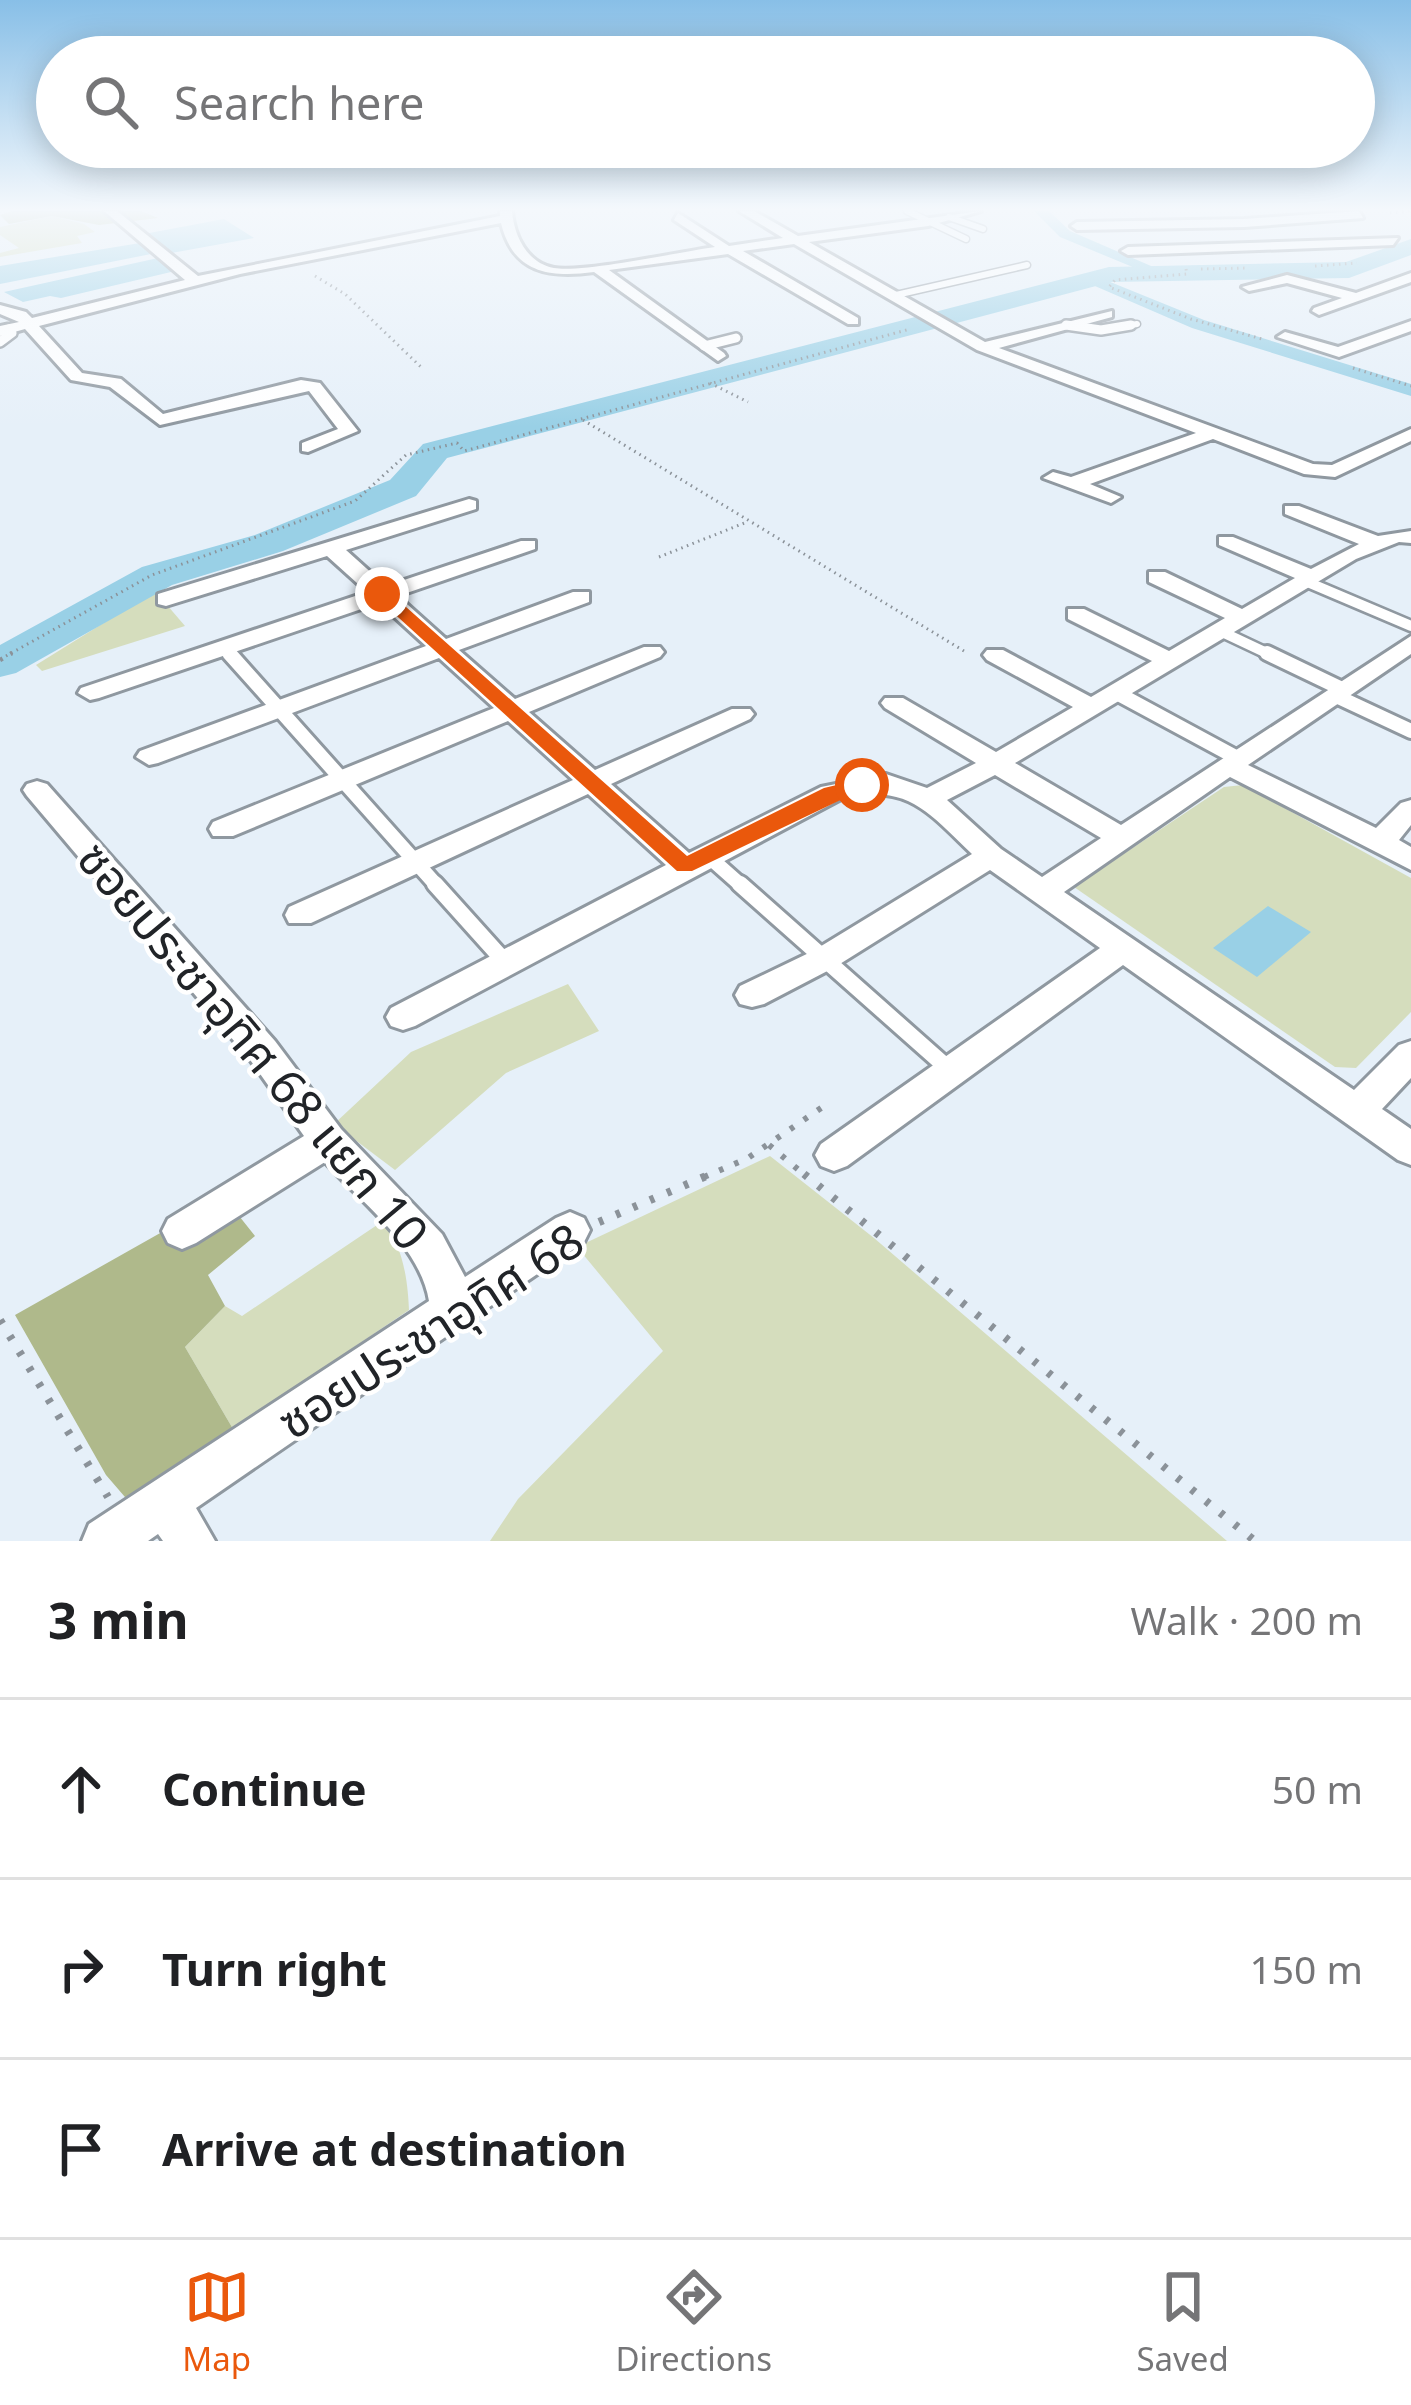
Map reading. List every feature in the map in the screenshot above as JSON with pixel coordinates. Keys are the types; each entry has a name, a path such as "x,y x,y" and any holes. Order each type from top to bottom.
{"street":[{"path":"8,332 188,283"},
{"path":"617,283 711,351"},
{"path":"786,283 853,321"},
{"path":"874,283 928,322 983,347 1321,472 1335,471 1411,434"},
{"path":"1249,287 1268,283"},
{"path":"1302,283 1356,297"},
{"path":"1319,311 1397,283"},
{"path":"0,308 15,310 8,332"},
{"path":"983,347 1107,314"},
{"path":"1285,337 1344,352 1411,326"},
{"path":"8,332 77,377 115,383 160,421 301,385 314,387 349,431 308,447"},
{"path":"1076,482 1213,434"},
{"path":"1053,478 1111,497"},
{"path":"166,598 469,505"},
{"path":"1292,510 1376,543"},
{"path":"929,798 997,764 1309,579 1376,543 1411,537"},
{"path":"1226,541 1309,579"},
{"path":"90,693 528,545"},
{"path":"331,548 589,781 695,860"},
{"path":"1157,578 1244,617"},
{"path":"149,758 581,597"},
{"path":"1076,614 1170,661"},
{"path":"1042,892 1411,643"},
{"path":"223,829 652,652"},
{"path":"994,655 1090,706"},
{"path":"894,703 1125,840"},
{"path":"300,915 741,714"},
{"path":"1234,762 1411,860"},
{"path":"403,1017 695,860 831,793 886,783 929,798 991,856 1411,1149"},
{"name":"ซอยประชาอุทิศ 68 แยก 10","path":"37,790 263,1052 328,1140 428,1246 445,1276 452,1310"},
{"path":"1384,844 1387,833 1411,809"},
{"path":"752,995 824,959 991,856"},
{"path":"834,1155 1121,950"},
{"path":"1357,1112 1411,1055"},
{"path":"182,1231 328,1140"},
{"name":"ซอยประชาอุทิศ 68","path":"132,1524 570,1230"},
{"path":"132,1524 191,1541"}],"lane":[{"path":"896,295 949,283"},
{"path":"1066,326 1101,330 1137,324"},
{"path":"711,351 736,338"},
{"path":"1309,579 1411,626"},
{"path":"1220,631 1411,731"},
{"path":"224,648 505,962"},
{"path":"1115,692 1234,762"},
{"path":"695,860 824,959 951,1071"}],"path":[{"path":"331,283 423,369"},
{"path":"1113,283 1109,284 1191,319 1262,339"},
{"path":"0,660 152,575 355,501 406,455 457,443 464,451 928,322"},
{"path":"1347,366 1411,386"},
{"path":"707,382 748,402"},
{"path":"584,420 964,651"},
{"path":"659,557 747,522"},
{"name":"ซอยประชาอุทิศ 68","path":"570,1230 701,1182 769,1145 827,1104"},
{"path":"769,1145 1255,1541"},
{"path":"0,1320 132,1524"}],"green space":[{"path":"155,591 185,626 42,671 36,665"},
{"path":"1243,785 1411,878 1411,1012 1356,1068 1335,1067 1074,887 1224,787"},
{"path":"568,984 599,1031 506,1073 395,1170 334,1124 411,1052"},
{"path":"770,1156 874,1238 1227,1541 490,1541 518,1499 663,1351 577,1247"},
{"path":"224,1197 255,1236 208,1275 225,1306 185,1347 233,1429 131,1504 106,1475 15,1315"},
{"path":"380,1223 399,1250 409,1310 233,1429 185,1347 225,1306 242,1316"}],"water":[{"path":"45,283 125,283 23,302 4,292"},
{"path":"1268,906 1311,932 1257,977 1213,948"}],"waterway":[{"path":"0,663 157,576 269,543 403,488 435,451 1079,283"},
{"path":"1100,283 1198,324 1411,390"}],"route":[{"path":"382,594 685,866 831,793 862,785"}]}
